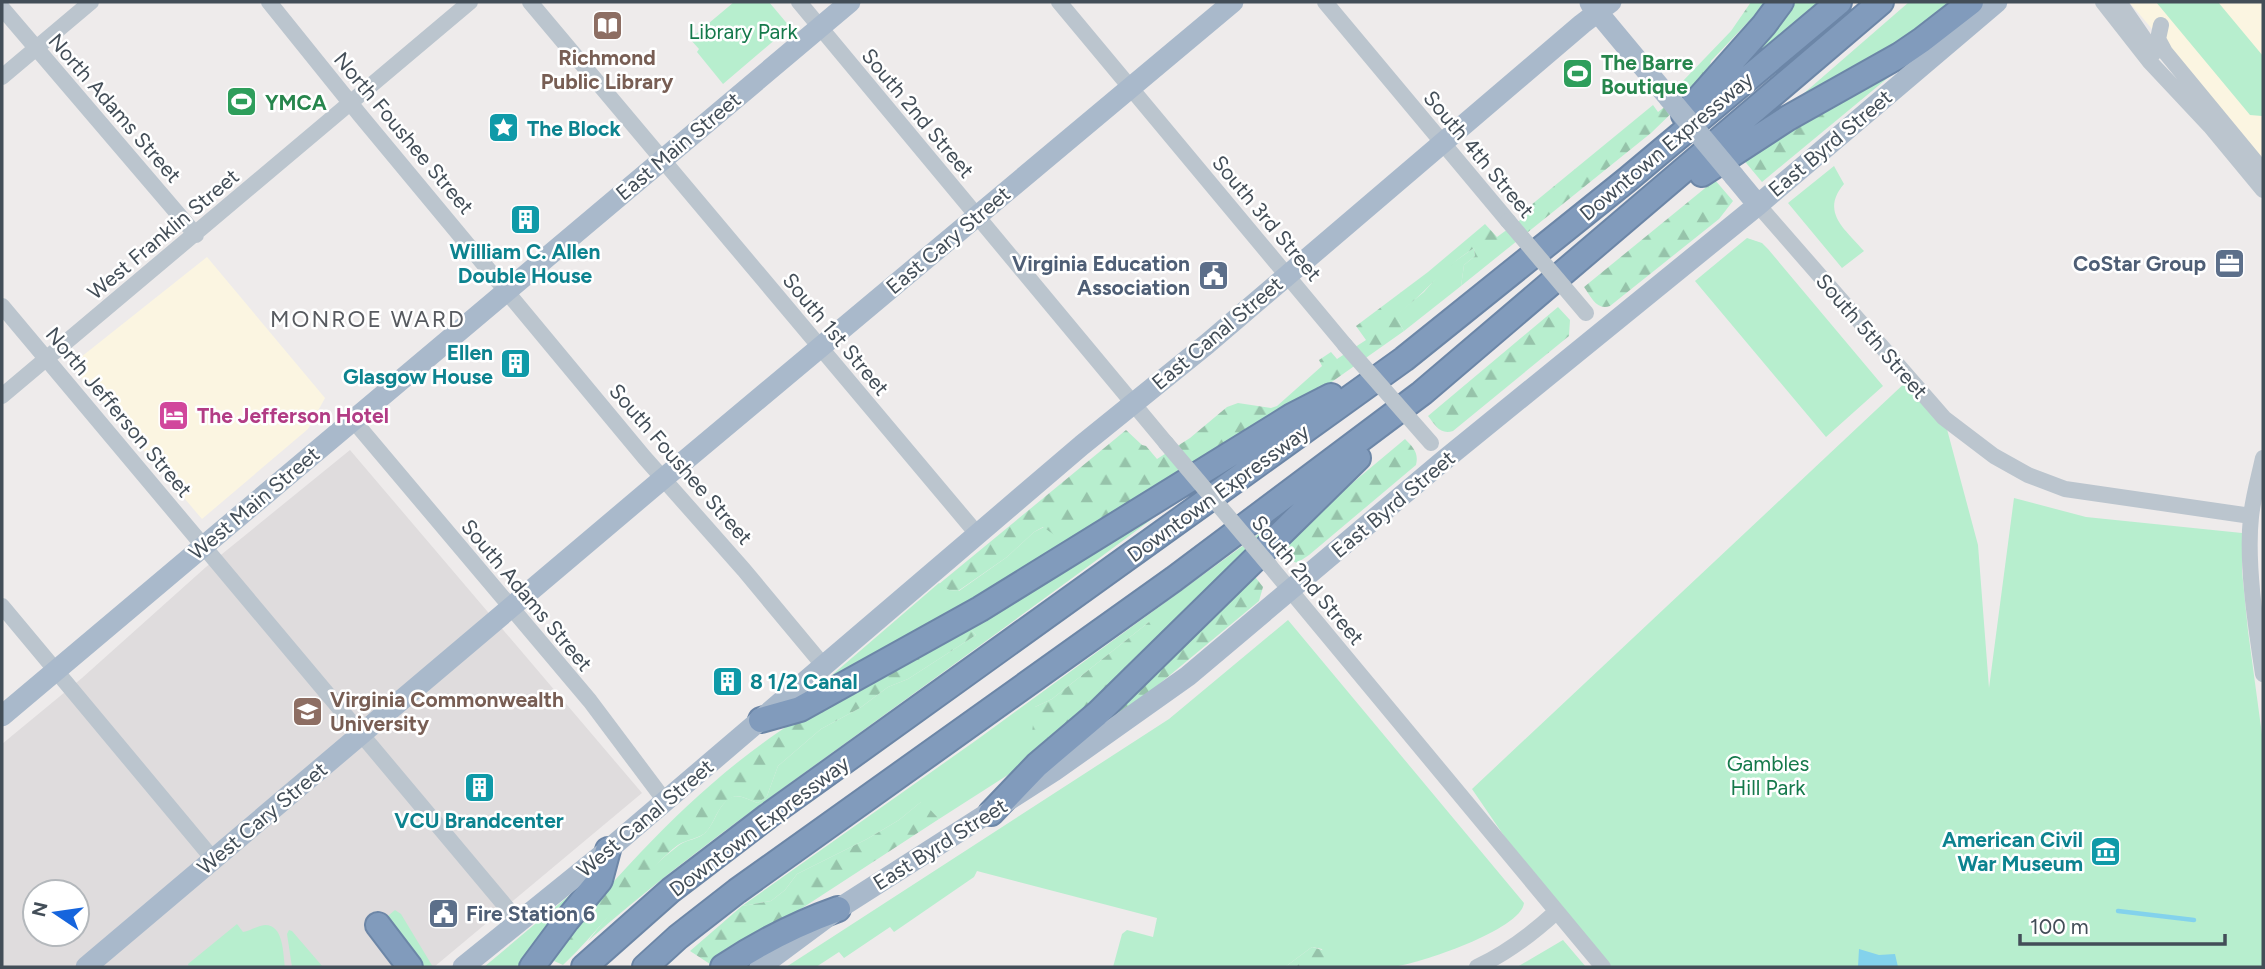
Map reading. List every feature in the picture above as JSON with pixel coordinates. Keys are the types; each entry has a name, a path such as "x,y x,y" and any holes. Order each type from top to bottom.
{"highway":[{"path":"1628,178 1764,25 1781,2"},
{"name":"Downtown Expressway","path":"584,967 671,890 757,825 1404,359 1628,178 1839,2"},
{"name":"Downtown Expressway","path":"645,967 678,937 737,891 1174,579 1422,393 1881,2"},
{"path":"1627,218 1656,208 1698,176 1788,118 1922,40 1971,2"},
{"path":"761,720 800,709 884,664 980,609 1293,416 1404,359"},
{"path":"991,813 1037,765 1078,732 1116,696 1422,393"},
{"path":"532,967 600,880 608,850"},
{"path":"723,967 799,923 838,909"},
{"path":"378,925 410,967"}],"main road":[{"name":"East Main Street","path":"507,291 849,2"},
{"name":"East Cary Street","path":"663,479 1233,2"},
{"name":"East Byrd Street","path":"760,967 838,909 991,813 1157,699 1290,592 1443,461 1758,205 1997,2"},
{"name":"East Canal Street","path":"823,665 1442,144 1599,5"},
{"name":"South 5th Street","path":"1599,5 1669,98 1758,205"},
{"name":"West Main Street","path":"2,716 507,291"},
{"name":"West Cary Street","path":"86,967 663,479"},
{"name":"West Canal Street","path":"463,967 608,850 823,665"}],"street":[{"path":"2,77 91,2"},
{"name":"North Foushee Street","path":"269,2 507,291"},
{"name":"West Franklin Street","path":"2,397 470,2"},
{"name":"South 1st Street","path":"530,2 978,535"},
{"name":"South 2nd Street","path":"799,2 1603,967"},
{"name":"South 3rd Street","path":"1059,2 1345,345 1431,443 1443,461"},
{"name":"South 4th Street","path":"1325,2 1603,333"},
{"path":"2104,2 2150,62 2176,88 2263,190"},
{"path":"2119,2 2176,88"},
{"name":"North Adams Street","path":"2,8 196,235"},
{"path":"2161,25 2158,39 2165,52 2263,171"},
{"name":"South 5th Street","path":"1758,205 1944,418 1994,456 2065,489 2251,516"},
{"name":"South Foushee Street","path":"507,291 663,479 823,665"},
{"name":"North Jefferson Street","path":"2,306 518,921"},
{"name":"South Adams Street","path":"353,420 590,701 665,801"},
{"path":"2263,458 2251,516 2253,592 2263,674"},
{"path":"2,606 213,859"},
{"path":"1477,967 1501,955 1534,932 1556,912"}],"shaded area":[{"path":"2129,2 2263,2 2263,159"},
{"path":"207,257 325,398 308,429 202,519 71,365"},
{"name":"Virginia Commonwealth University","path":"350,450 642,793 434,967 2,967 2,744 82,678 206,567"}],"green space":[{"name":"Library Park","path":"734,2 769,2 790,27 723,84 690,39"},
{"path":"1751,2 1767,2 1711,61 1709,69 1713,73 1651,133 1461,286 1464,265 1475,256 1474,248 1454,263 1398,314 1404,331 1326,386 1071,543 1063,541 1043,527 1007,557 958,591 949,590 939,584 1126,430 1157,459 1190,438 1227,407 1238,403 1271,408 1277,406 1322,366 1319,360 1331,352 1337,359 1366,340 1356,326 1428,272 1485,224 1497,237 1527,215 1525,210 1653,105 1658,112 1686,90 1681,83 1731,31"},
{"path":"1790,2 1821,2 1713,93"},
{"path":"1909,2 1956,2 1922,31 1772,121"},
{"path":"2156,2 2218,2 2263,56 2262,116 2250,115"},
{"path":"1924,48 1762,182 1742,158"},
{"path":"1834,166 1844,184 1834,203 1835,212 1843,228 1864,251 1842,268 1788,203"},
{"path":"1715,180 1733,201 1719,219 1610,306 1601,307 1595,302 1584,287"},
{"path":"1747,238 1762,243 1768,249 1883,386 1826,437 1695,281"},
{"path":"1474,248 1475,256 1464,265 1461,286 1404,331 1397,314 1424,292 1444,269"},
{"path":"1558,307 1570,320 1569,336 1453,431 1445,432 1436,426 1428,416"},
{"name":"Gambles Hill Park","path":"1908,380 1944,418 1978,545 1989,688 2014,498 2086,517 2242,533 2242,571 2248,631 2263,742 2263,967 1603,967 1556,912 1472,789"},
{"path":"1405,439 1416,454 1416,465 1309,555 1297,563 1286,558 1277,546"},
{"path":"1303,502 1164,637 1149,622 1052,699 1035,707 1053,743 939,819 921,802 899,820 867,839 797,874 785,890 771,901 742,906 978,739"},
{"path":"1148,516 1152,519 776,793 649,889 588,941 653,867 681,844 706,832 727,800 738,796 758,803 767,796 778,766 821,729 860,708 888,687 908,679 976,635 967,625"},
{"path":"1044,527 1071,543 810,694 939,583 949,590 959,591"},
{"path":"1252,573 1263,587 1259,601 1152,690 1085,736"},
{"path":"1288,620 1524,903 1519,913 1506,924 1445,953 1393,967 1328,967 1322,949 1312,947 1285,967 1113,967 1122,934 1127,930 1153,937 1157,918 977,871 974,877 894,932 890,927 844,958 839,952 816,967 786,967 1169,719"},
{"path":"1159,621 1163,626 1164,637 1053,743 1032,733 1035,707 1052,699 1149,622"},
{"path":"967,625 976,635 908,679 888,687 860,708 821,729 778,766 767,796 758,803 739,796 728,800 707,831 678,845 668,854 563,965 554,961 552,953 657,835 745,756 823,704"},
{"path":"922,801 939,819 713,966 690,951 742,906 771,901 785,890 797,874 867,839 899,820"},
{"path":"591,877 525,967 484,967"},
{"path":"395,910 401,914 433,967 419,967 383,920"},
{"path":"237,924 243,932 265,925 276,930 281,941 285,967 189,967 188,964"},
{"path":"289,930 323,967 292,967 287,934"},
{"path":"1563,940 1586,967 1517,967"},
{"path":"1312,947 1329,952 1337,958 1328,967 1285,967"}],"water":[{"path":"1859,949 1879,955 1895,954 1898,967 1858,967"}],"waterway":[{"path":"2118,911 2194,920"}],"place":[{"name":"Richmond Public Library","path":"607,25"},
{"name":"The Barre Boutique","path":"1578,74"},
{"name":"YMCA","path":"242,102"},
{"name":"The Block","path":"504,128"},
{"name":"William C. Allen Double House","path":"525,219"},
{"name":"CoStar Group","path":"2229,263"},
{"name":"Virginia Education Association","path":"1213,275"},
{"name":"Ellen Glasgow House","path":"516,364"},
{"name":"The Jefferson Hotel","path":"174,415"},
{"name":"8 1/2 Canal","path":"727,681"},
{"name":"Virginia Commonwealth University","path":"307,711"},
{"name":"VCU Brandcenter","path":"479,788"},
{"name":"American Civil War Museum","path":"2106,851"},
{"name":"Fire Station 6","path":"443,913"}],"district":[{"name":"MONROE WARD","path":"368,319"}]}
